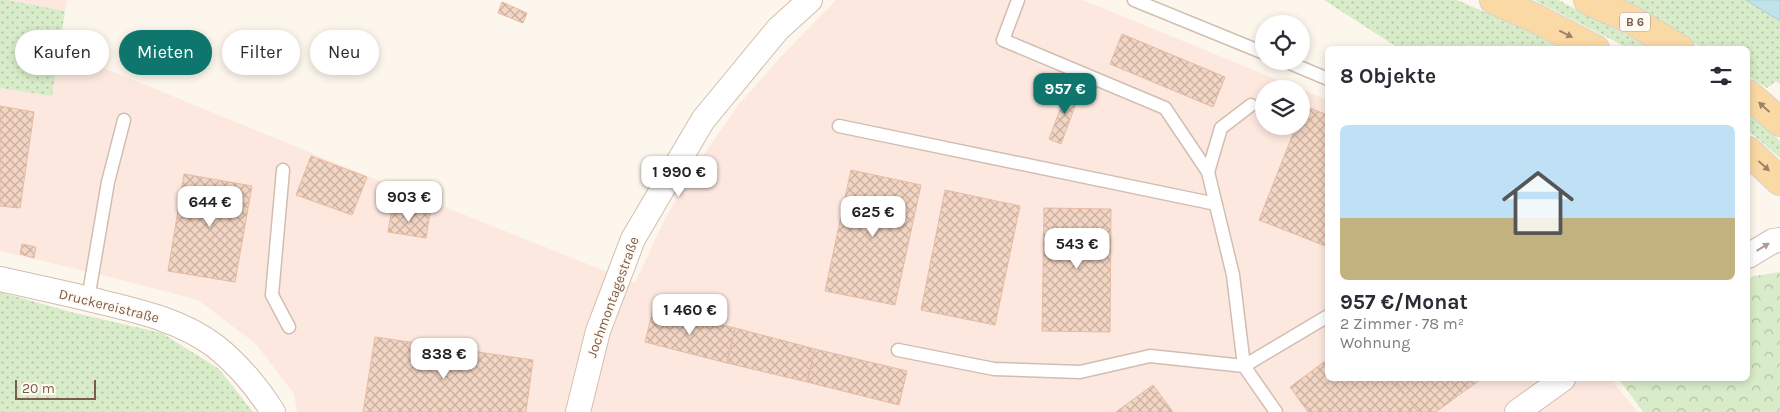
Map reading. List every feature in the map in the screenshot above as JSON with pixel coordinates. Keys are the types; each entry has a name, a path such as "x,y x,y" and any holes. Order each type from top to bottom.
{"main road":[{"path":"1494,0 1537,19 1588,46"},
{"name":"B 6","path":"1588,0 1630,19 1675,46"},
{"path":"1750,96 1780,122"},
{"path":"1750,153 1780,181"}],"street":[{"name":"Jochmontagestraße","path":"578,412 598,331 633,238 703,120 778,29 810,0"},
{"path":"1750,255 1772,241 1780,240"},
{"name":"Druckereistraße","path":"0,279 151,314 183,328 214,346 238,368 260,391 273,412"},
{"path":"1517,412 1560,381"}],"lane":[{"path":"1018,0 1003,40 1165,108 1208,172 1232,275 1244,366 1276,412"},
{"path":"1134,0 1255,49"},
{"path":"1306,70 1325,78"},
{"path":"1208,172 1222,128 1251,105"},
{"path":"88,299 108,182 124,120"},
{"path":"839,126 1216,204"},
{"path":"283,170 272,295 289,327"},
{"path":"898,350 994,369 1080,372 1150,356 1244,366 1325,318"}],"shaded area":[{"path":"8,0 67,0 65,11"},
{"path":"836,0 1083,0 1278,80 1255,80 1255,135 1310,135 1310,93 1325,99 1325,381 1612,381 1638,412 297,412 294,394 256,344 198,300 0,251 0,88 52,96 56,75 109,75 109,70 635,283 666,217 694,169 739,104"}],"green space":[{"path":"0,0 65,11 62,30 15,30 15,75 55,75 52,96 0,88"},
{"path":"1324,0 1457,0 1558,46 1395,46"},
{"path":"1534,0 1558,0 1649,46 1624,46"},
{"path":"1621,0 1780,0 1780,84 1776,81 1767,88 1750,77 1750,46 1699,46 1635,6"},
{"path":"1750,113 1780,141 1780,158 1750,132"},
{"path":"1780,272 1780,412 1643,412 1620,381 1750,381 1750,279 1754,276"},
{"path":"0,292 71,312 162,333 219,369 253,412 0,412"}],"water":[{"path":"1746,0 1780,0 1780,21"}],"building":[{"path":"502,2 527,13 523,23 498,13"},
{"path":"1122,34 1225,77 1213,107 1110,64"},
{"path":"1069,86 1081,90 1061,144 1049,139"},
{"path":"0,106 34,112 20,208 0,206"},
{"path":"1310,108 1325,114 1325,246 1259,220 1292,135 1310,135"},
{"path":"311,156 367,177 352,215 296,195"},
{"path":"851,170 921,185 895,305 825,291"},
{"path":"184,174 252,186 235,282 168,271"},
{"path":"945,190 1020,206 995,325 921,310"},
{"path":"392,208 430,213 426,238 388,232"},
{"path":"1044,208 1111,209 1110,332 1042,331"},
{"path":"22,244 36,247 34,258 20,254"},
{"path":"653,309 735,328 727,363 645,342"},
{"path":"735,328 815,349 807,382 727,363"},
{"path":"375,337 533,360 526,412 363,412"},
{"path":"815,349 907,371 899,405 807,382"},
{"path":"1325,361 1325,381 1395,381 1418,412 1308,412 1290,387"},
{"path":"1395,381 1478,381 1436,412 1418,412"},
{"path":"1153,385 1173,412 1116,412"}]}
